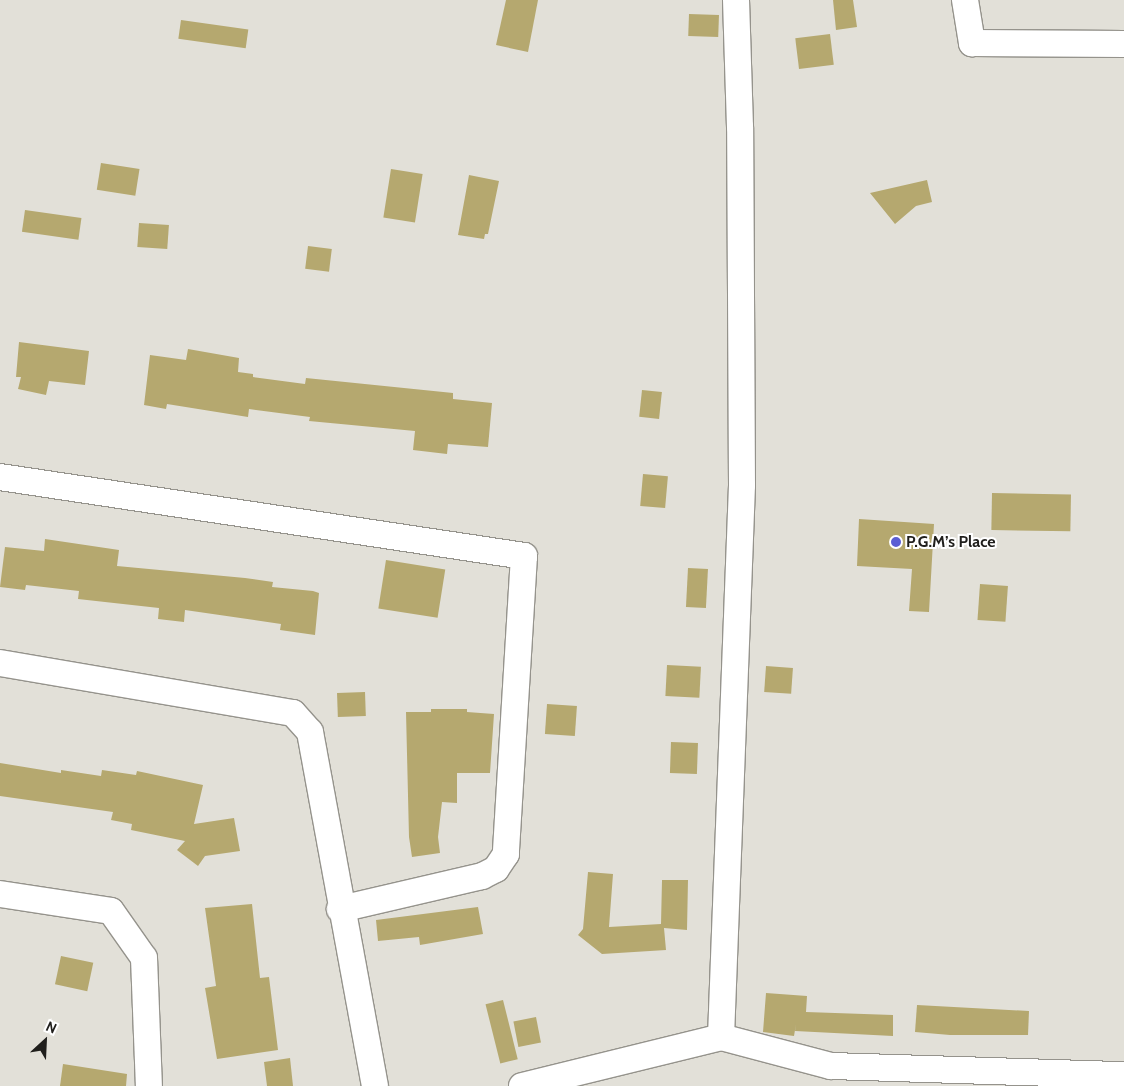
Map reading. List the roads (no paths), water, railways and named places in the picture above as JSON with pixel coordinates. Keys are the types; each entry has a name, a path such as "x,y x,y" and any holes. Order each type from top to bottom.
{"street":[{"path":"721,1037 742,485 740,127 736,0"},
{"path":"965,0 972,43 1124,44"},
{"path":"0,477 524,556 506,854 496,869 482,876 340,909"},
{"path":"0,663 293,713 310,732 340,909 374,1086"},
{"path":"0,894 111,911 144,958 149,1086"},
{"path":"522,1086 721,1037 831,1066 1124,1075"}],"place":[{"name":"P.G.M’s Place","path":"896,542"}]}
